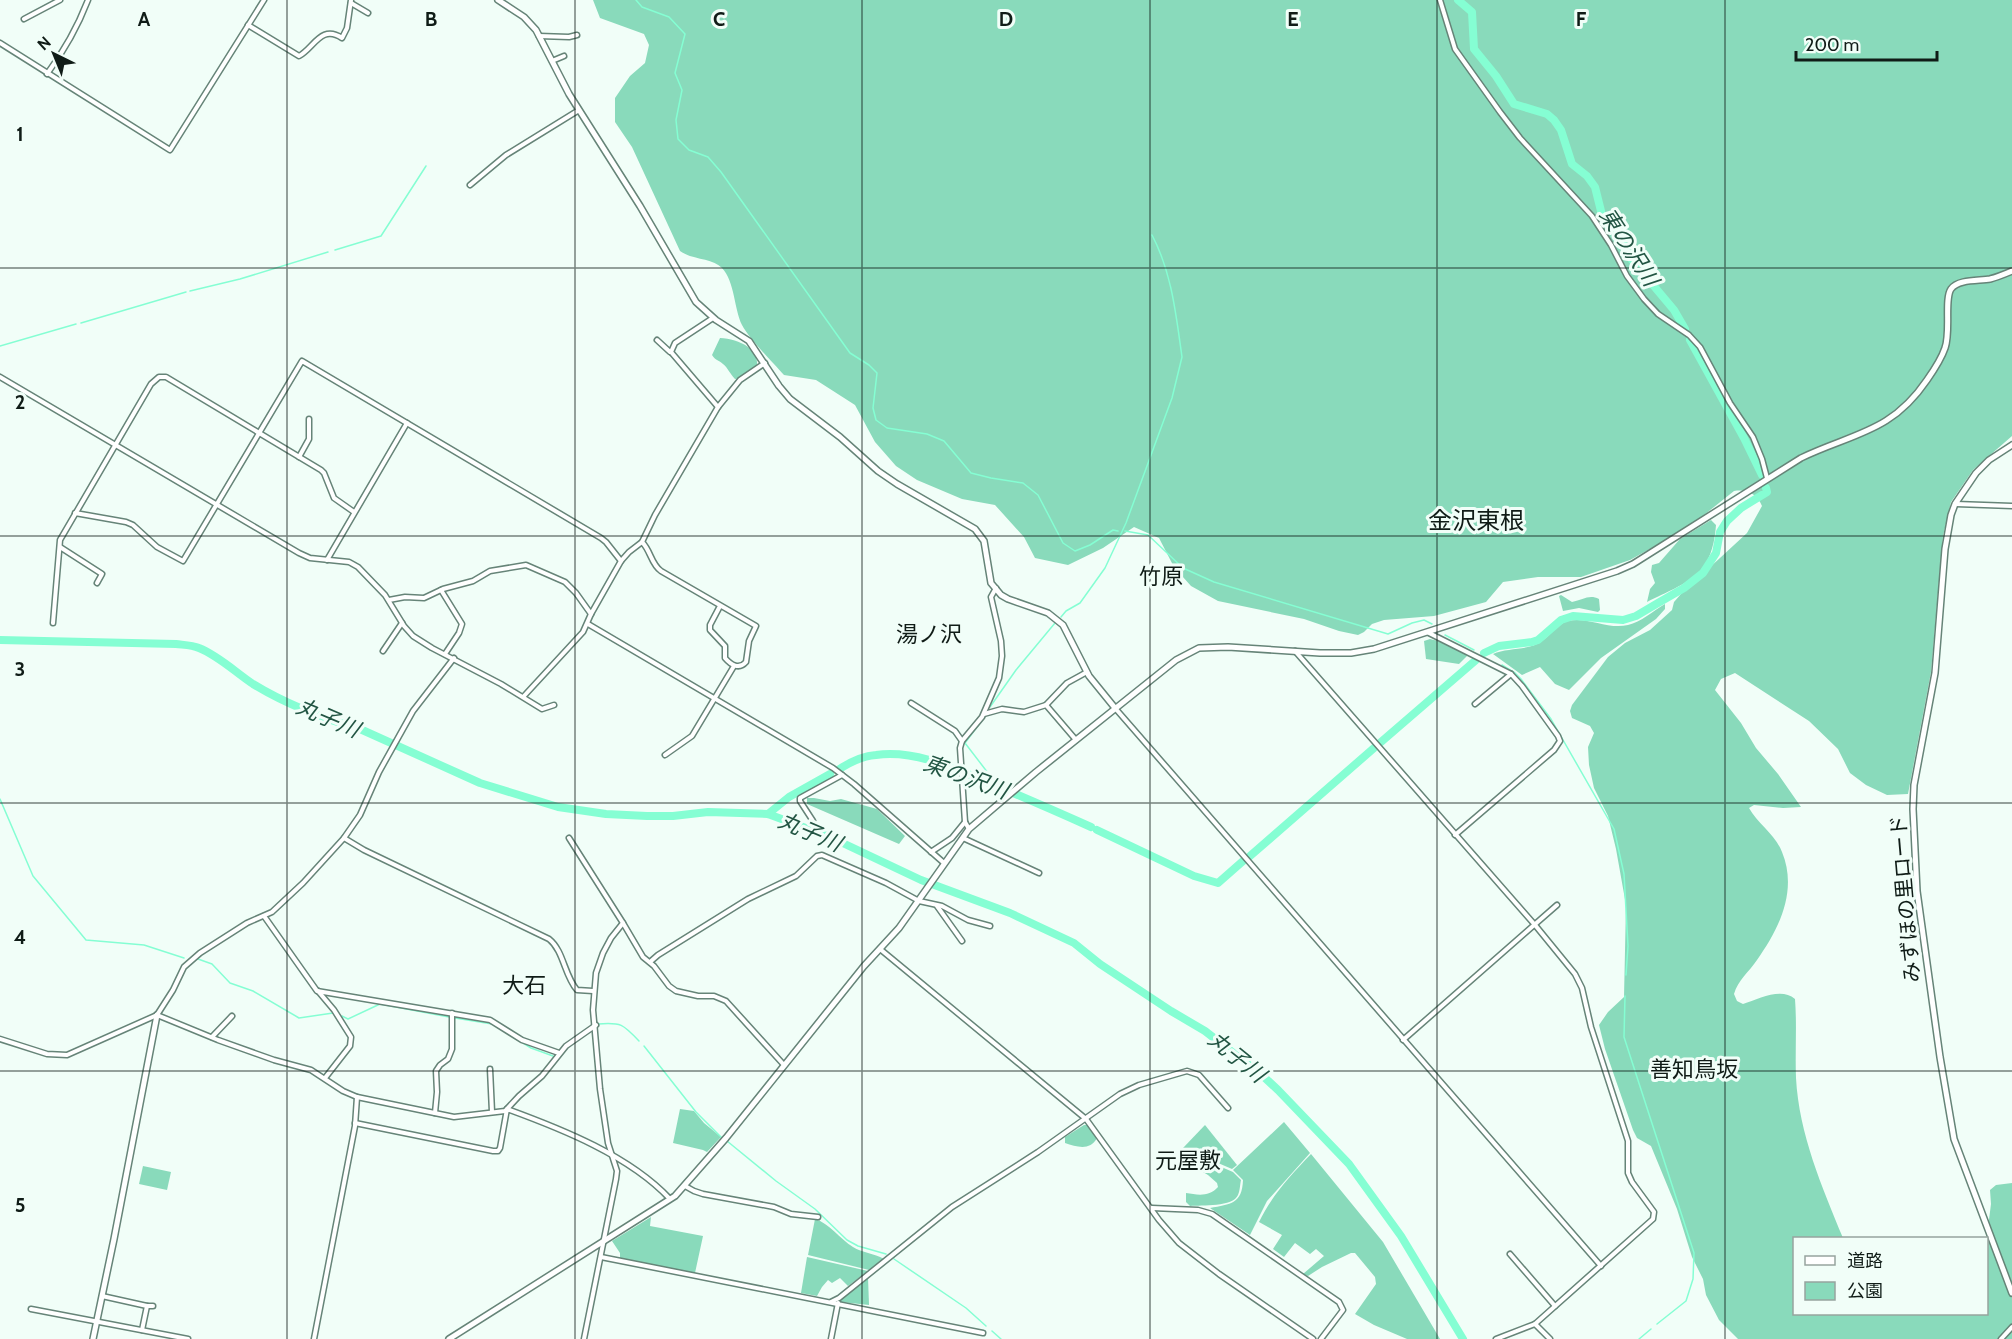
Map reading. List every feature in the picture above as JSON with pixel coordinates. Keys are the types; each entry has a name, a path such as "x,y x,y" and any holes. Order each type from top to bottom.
{"street":[{"path":"24,19 60,0"},
{"path":"48,74 82,16 88,0"},
{"path":"0,43 170,150 264,0"},
{"path":"498,0 524,17 539,35 579,110 640,206 696,302 713,318 749,341 790,399 840,437 878,471 975,529 984,541 991,583 1008,599 1055,617 1068,632 1087,672 1115,708 1601,1266"},
{"path":"1440,0 1455,49 1500,112 1592,216 1611,244 1627,276 1644,299 1658,314 1689,335 1700,347 1730,403 1753,437 1767,478"},
{"path":"248,25 299,56 318,38 325,35 336,35 342,38 347,28 351,2 368,13"},
{"path":"539,35 569,37 577,35"},
{"path":"552,61 564,56"},
{"path":"470,184 506,155 579,110"},
{"path":"449,1339 670,1199 685,1186 899,928 969,829 1006,796 1176,660 1199,648 1228,647 1351,653 1374,649 1625,568 1662,547 1767,478 1820,449 1868,431 1900,411 1924,385 1943,354 1949,328 1948,304 1951,289 1956,285 1993,279 2012,271"},
{"path":"671,352 675,343 713,318"},
{"path":"657,340 671,352 718,406"},
{"path":"75,513 133,525 157,547 183,561 302,361 601,538 621,561"},
{"path":"524,696 576,642 621,561 642,542 655,515 718,406 740,380 766,363"},
{"path":"53,623 60,540 153,380 163,376 324,473 334,498 354,512"},
{"path":"0,377 299,553 310,558 350,562 380,589 413,636 524,696 542,709 554,705"},
{"path":"299,457 309,439 309,418"},
{"path":"327,560 406,423"},
{"name":"みずほの里ロード","path":"2012,445 1989,460 1976,473 1955,504 1951,515 1945,549 1935,673 1914,785 1917,891 1954,1139 2012,1293"},
{"path":"1955,504 2012,506"},
{"path":"642,542 648,548 655,567 756,626 749,641 746,662 741,666 734,666 725,658 724,644 710,630 710,625 720,606"},
{"path":"60,548 102,574 97,583"},
{"path":"389,600 405,597 424,598 441,590 472,581 497,569 526,565 565,582 591,614"},
{"path":"969,829 966,822 960,748 962,741 984,714 999,678 1002,656 1001,641 991,597 996,588"},
{"path":"441,590 462,624 459,633 445,654"},
{"path":"383,651 402,622"},
{"path":"588,624 842,775 943,865"},
{"path":"1429,633 1511,674 1560,741 1554,750 1455,836"},
{"path":"1295,651 1571,968 1582,988 1594,1034 1628,1140 1628,1173 1632,1182 1651,1206 1654,1216 1653,1220 1535,1324 1496,1339"},
{"path":"93,1339 157,1015 184,967 200,952 247,923 264,916 284,902 344,838 360,815 379,772 412,711 454,658"},
{"path":"665,755 692,736 734,666"},
{"path":"984,714 1002,709 1024,712 1046,705 1067,683 1087,672"},
{"path":"1475,704 1511,674"},
{"path":"911,703 955,731 962,741"},
{"path":"1046,705 1076,740"},
{"path":"813,820 800,798 842,775"},
{"path":"931,852 952,838 966,822"},
{"path":"344,838 364,850 549,939 557,948 572,984 577,990 594,991"},
{"path":"569,838 638,950 659,972 664,981 676,991 698,996 714,996 726,1001 784,1065"},
{"path":"963,838 1039,873"},
{"path":"650,962 748,899 796,876 817,856 822,855 886,883 919,901 948,909 968,920 990,926"},
{"path":"936,905 962,941"},
{"path":"1403,1040 1557,905"},
{"path":"264,916 317,991 334,1010 351,1037 350,1046 325,1078"},
{"path":"584,1339 616,1179 600,1089 593,1010 594,991 596,973 603,953 610,938 623,923"},
{"path":"880,949 1086,1119 1167,1231 1179,1243 1219,1274 1313,1339"},
{"path":"317,991 490,1020 522,1040 559,1053"},
{"path":"435,1113 436,1071 448,1059 452,1049 452,1013"},
{"path":"0,1040 47,1054 67,1055 157,1015 274,1060 311,1070 343,1091 357,1097 454,1117 507,1109 555,1128 612,1156 637,1172 670,1199"},
{"path":"212,1037 232,1016"},
{"path":"355,1123 498,1151 507,1109 542,1076 566,1046 596,1025"},
{"path":"490,1069 492,1112"},
{"path":"831,1302 952,1207 1120,1094 1187,1071 1199,1075 1228,1108"},
{"path":"314,1339 355,1123 357,1097"},
{"path":"685,1186 703,1194 774,1207 791,1214 818,1217"},
{"path":"1151,1208 1198,1210 1212,1214 1340,1302 1343,1310 1321,1339"},
{"path":"1510,1254 1555,1306"},
{"path":"601,1257 983,1333"},
{"path":"102,1296 153,1306"},
{"path":"831,1339 838,1303"},
{"path":"142,1330 147,1306"},
{"path":"31,1310 188,1339"},
{"path":"1535,1324 1550,1339"},
{"path":"2001,1339 2012,1327"}],"green space":[{"path":"593,0 2012,0 2012,436 1973,470 1951,502 1943,536 1931,672 1908,794 1887,795 1866,785 1850,773 1838,749 1809,721 1735,673 1721,679 1715,690 1801,807 1754,805 1749,808 1782,852 1788,881 1787,895 1784,909 1772,936 1741,980 1734,994 1737,1001 1743,1004 1777,994 1795,999 1798,1099 1813,1160 1843,1237 1793,1237 1793,1315 1988,1315 1987,1237 1991,1204 1990,1190 1996,1185 2012,1183 2012,1339 1738,1339 1719,1320 1706,1295 1703,1279 1692,1257 1677,1209 1651,1146 1637,1138 1633,1130 1605,1049 1599,1025 1608,1012 1624,997 1626,905 1608,816 1594,788 1589,765 1588,747 1594,733 1590,726 1572,718 1570,711 1572,705 1608,657 1625,643 1650,630 1672,610 1674,602 1681,594 1747,533 1762,506 1754,495 1747,491 1734,491 1689,527 1630,560 1581,577 1538,577 1503,582 1486,602 1434,616 1384,620 1372,624 1358,635 1304,619 1218,601 1191,586 1174,567 1159,538 1134,527 1103,548 1068,565 1035,558 1024,537 995,505 962,499 917,480 896,466 875,442 855,405 816,380 784,375 742,325 732,288 722,268 713,262 680,251 632,147 615,122 615,98 630,76 645,63 649,45 644,34 600,18"},
{"path":"720,338 735,340 753,351 757,364 756,372 747,378 735,379 712,355"},
{"path":"1711,520 1716,525 1714,542 1703,567 1686,582 1647,602 1650,589 1655,583 1651,572 1652,565 1659,563 1680,539"},
{"path":"1559,596 1572,602 1589,597 1599,599 1600,610 1598,612 1579,608 1563,611"},
{"path":"1665,604 1665,609 1656,619 1601,658 1569,690 1555,684 1540,667 1522,675 1493,654 1537,644 1568,621 1583,620 1613,626 1628,625"},
{"path":"1430,639 1467,656 1459,664 1426,659 1424,641"},
{"path":"807,798 830,801 841,799 877,809 905,836 899,844 807,804"},
{"path":"680,1109 694,1111 721,1137 707,1152 673,1143"},
{"path":"1284,1122 1310,1153 1267,1201 1250,1235 1210,1208 1229,1204 1238,1198 1243,1180 1233,1170"},
{"path":"1087,1125 1097,1138 1091,1145 1083,1147 1065,1143 1065,1137"},
{"path":"1205,1125 1237,1165 1232,1169 1183,1148"},
{"path":"1184,1151 1233,1172 1241,1180 1239,1193 1235,1199 1217,1205 1190,1206 1186,1202 1186,1193 1207,1194 1218,1187 1208,1175 1178,1157 1179,1153"},
{"path":"1311,1154 1383,1242 1440,1339 1407,1339 1355,1314 1376,1284 1375,1277 1355,1253 1322,1267 1308,1276 1303,1274 1324,1256 1316,1249 1310,1254 1295,1243 1284,1257 1273,1249 1282,1235 1259,1222 1276,1194"},
{"path":"143,1166 171,1172 167,1190 139,1184"},
{"path":"651,1217 650,1226 703,1236 695,1273 620,1259 620,1253 612,1241"},
{"path":"815,1219 825,1224 853,1247 884,1259 869,1270 808,1255"},
{"path":"807,1257 868,1271 848,1286 840,1278 832,1283 828,1280 817,1296 801,1293"},
{"path":"868,1277 869,1305 841,1302 841,1298"}],"waterway":[{"path":"636,0 642,7 669,17 685,34 675,73 682,90 676,120 678,139 689,150 708,157 721,172 850,353 877,373 873,408 876,420 887,428 927,434 944,441 971,473 1023,483 1038,495 1063,543 1075,551 1090,545 1113,530 1118,531"},
{"name":"東の沢川","path":"1458,0 1472,12 1474,49 1496,76 1514,104 1547,114 1554,120 1561,130 1572,164 1587,176 1595,187 1602,215 1611,223 1632,260 1674,310 1685,329"},
{"path":"335,250 381,236 426,166"},
{"path":"1061,617 1066,611 1080,603 1105,568 1126,523 1172,398 1182,357 1169,279 1152,235"},
{"path":"190,291 240,279 328,252"},
{"path":"81,323 186,292"},
{"path":"0,346 76,324"},
{"name":"東の沢川","path":"1690,340 1762,475"},
{"name":"東の沢川","path":"1484,653 1499,646 1538,640 1561,620 1573,616 1623,620 1636,616 1684,588 1703,573 1716,553 1720,532 1727,521 1741,508 1767,492 1766,488"},
{"path":"1125,531 1148,535 1183,568 1214,582 1388,634 1424,620 1432,624"},
{"path":"990,707 1016,670 1055,623"},
{"path":"1445,635 1474,650"},
{"name":"丸子川","path":"0,640 176,644 196,647 213,655 253,684 278,698 360,729 480,783 558,807 606,814 647,816 708,812 768,814 830,837 921,880 1010,913 1074,943 1100,964 1205,1031 1278,1090 1349,1164 1401,1236 1463,1339"},
{"name":"東の沢川","path":"1381,742 1476,660"},
{"path":"1502,665 1521,679 1551,719 1614,829 1624,874 1628,946 1626,975"},
{"path":"986,715 965,743 998,786"},
{"name":"東の沢川","path":"1250,856 1374,748"},
{"name":"東の沢川","path":"838,770 856,760 871,756 890,754 917,757 957,769 1091,827"},
{"name":"東の沢川","path":"768,814 789,797 830,774"},
{"path":"0,799 33,876 86,940 144,945 184,958"},
{"name":"東の沢川","path":"1097,830 1194,876 1218,883 1243,861"},
{"path":"198,959 212,964 230,983 253,991 299,1018 333,1013"},
{"path":"1625,996 1624,1037 1694,1253 1693,1279 1686,1301 1657,1324"},
{"path":"342,1016 348,1019 380,1004 449,1017"},
{"path":"455,1018 492,1024"},
{"path":"598,1024 621,1025 639,1041"},
{"path":"496,1026 531,1048 553,1056"},
{"path":"644,1046 696,1112 722,1138"},
{"path":"727,1141 815,1209 847,1240 858,1246 886,1254"},
{"path":"894,1259 966,1308 986,1326"},
{"path":"1639,1339 1651,1329"},
{"path":"992,1331 1001,1339"}],"district":[{"name":"金沢東根","path":"1476,520"},
{"name":"竹原","path":"1161,576"},
{"name":"湯ノ沢","path":"929,634"},
{"name":"大石","path":"524,985"},
{"name":"善知鳥坂","path":"1694,1069"},
{"name":"元屋敷","path":"1188,1160"}]}
